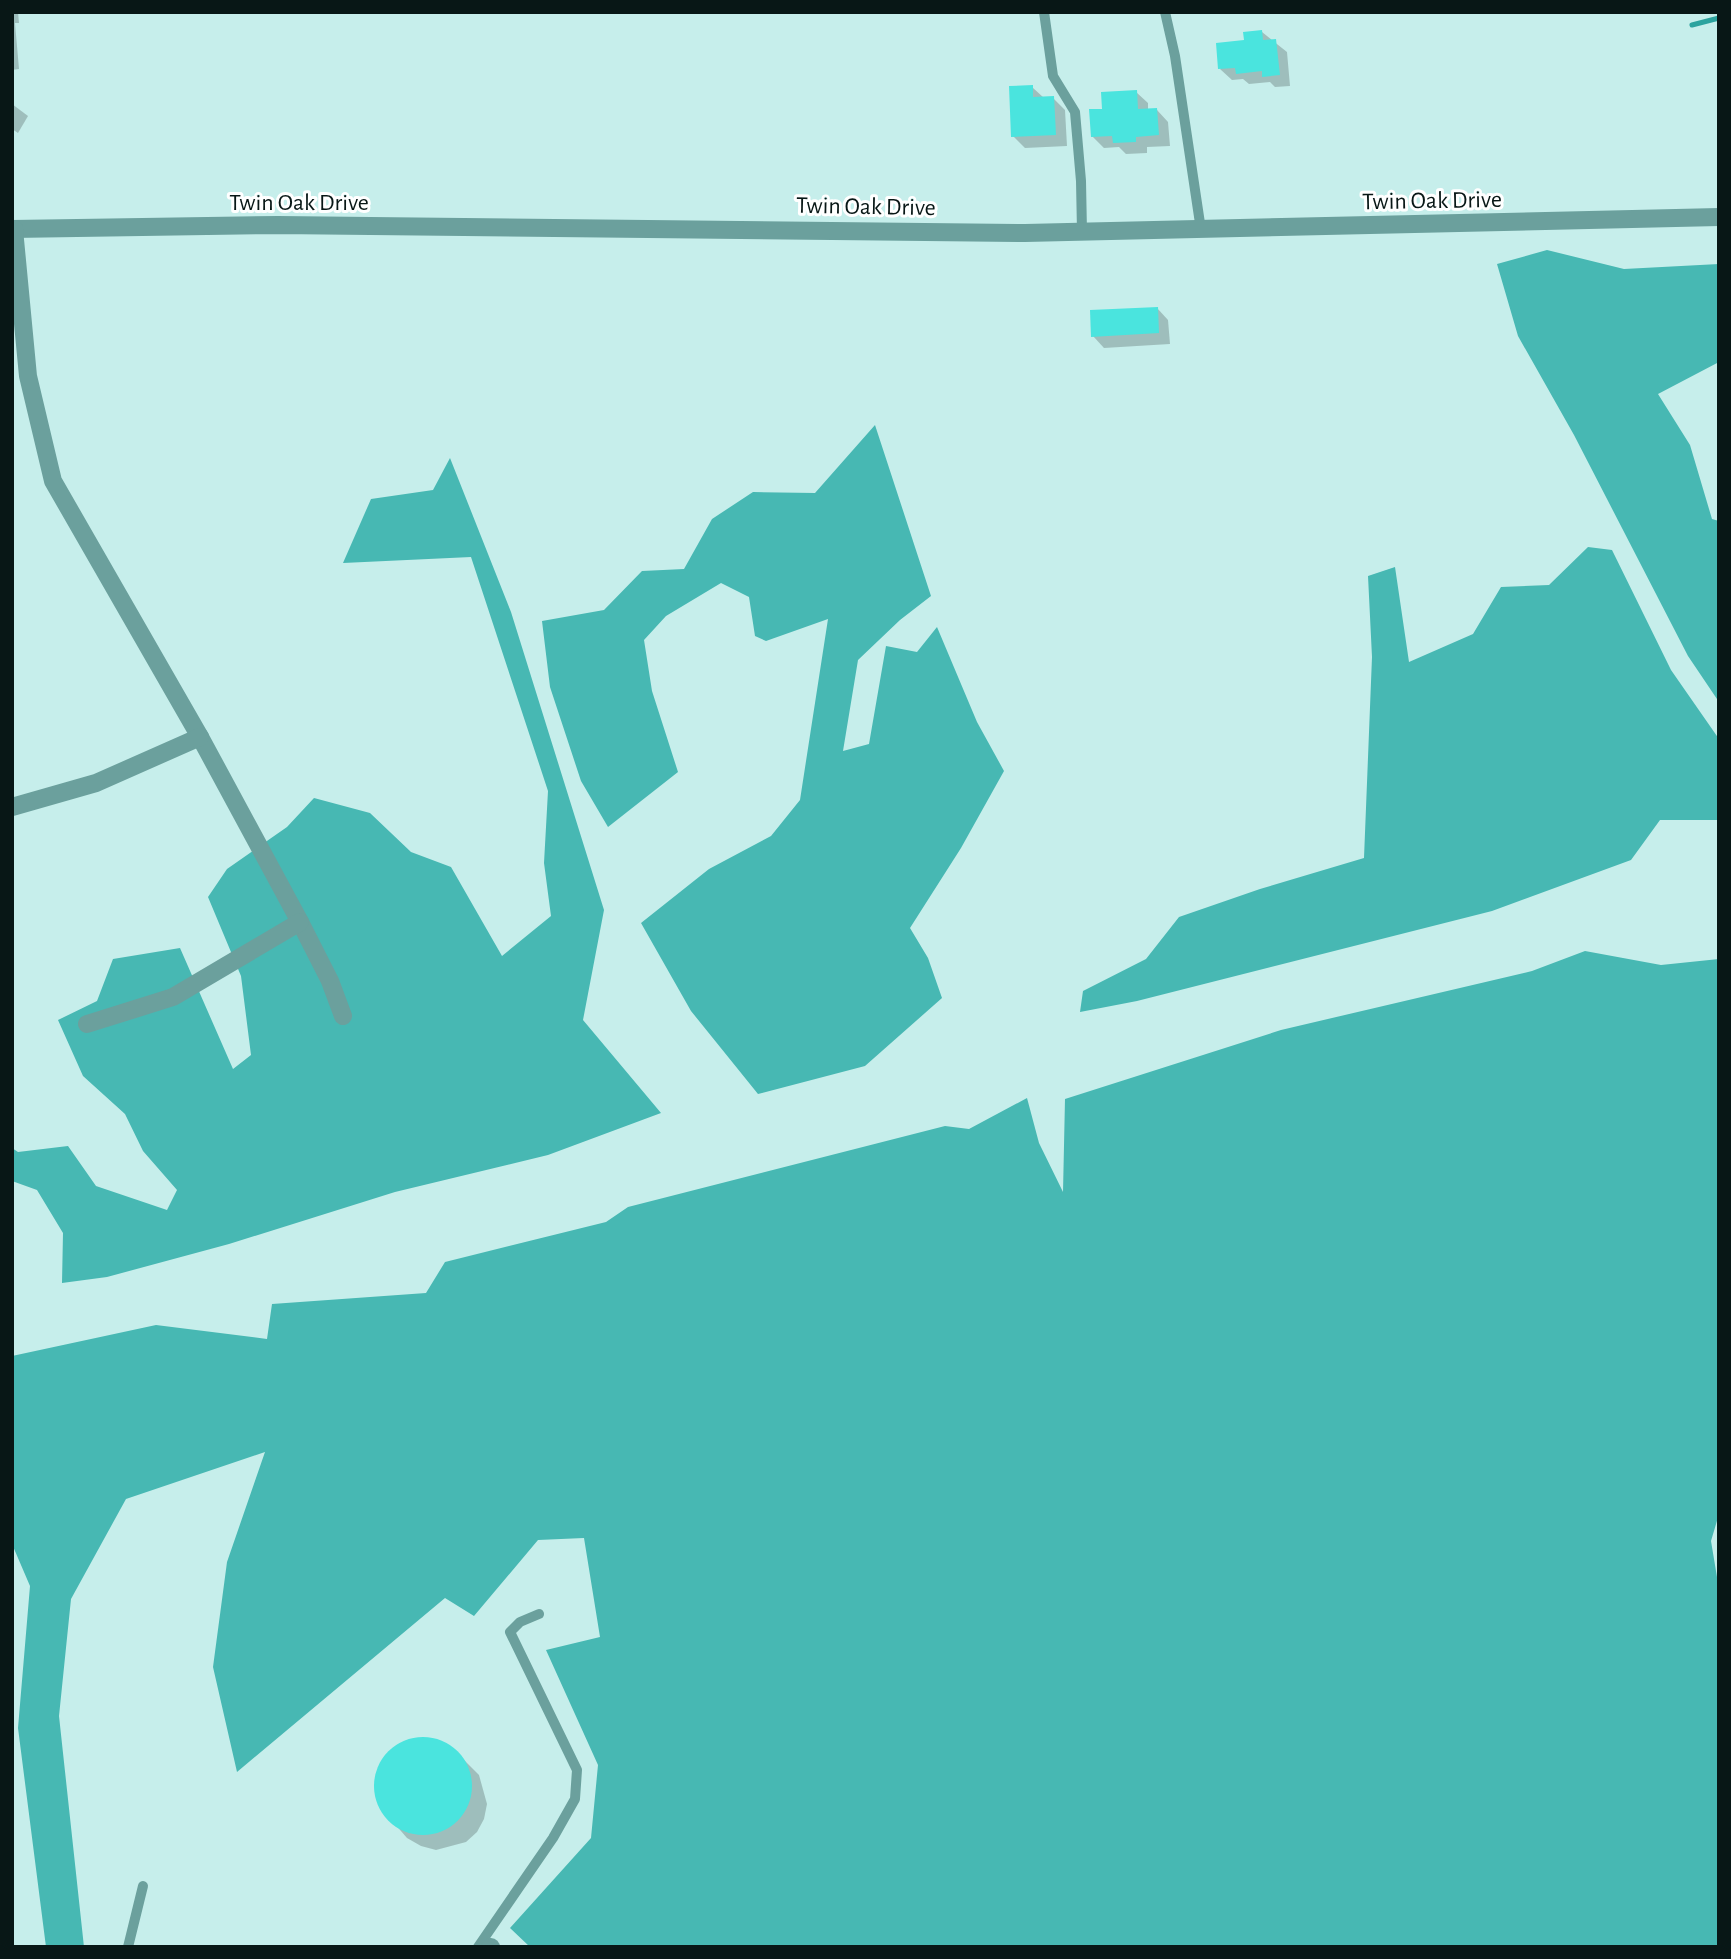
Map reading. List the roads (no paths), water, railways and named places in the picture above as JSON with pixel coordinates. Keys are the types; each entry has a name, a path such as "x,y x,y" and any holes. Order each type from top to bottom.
{"street":[{"name":"Twin Oak Drive","path":"13,229 278,225 1082,232 1719,217"},
{"path":"13,229 28,376 53,481 200,737 300,922 330,981 343,1016"},
{"path":"12,807 96,783 200,737"},
{"path":"87,1024 173,998 300,922"}],"lane":[{"path":"1045,12 1053,76 1075,112 1082,181 1082,232"},
{"path":"1165,12 1175,56 1201,230"},
{"path":"478,1947 553,1838 575,1799 577,1770 510,1632 520,1622 539,1614"},
{"path":"128,1947 143,1886"}],"waterway":[{"path":"1692,25 1719,18"}]}
